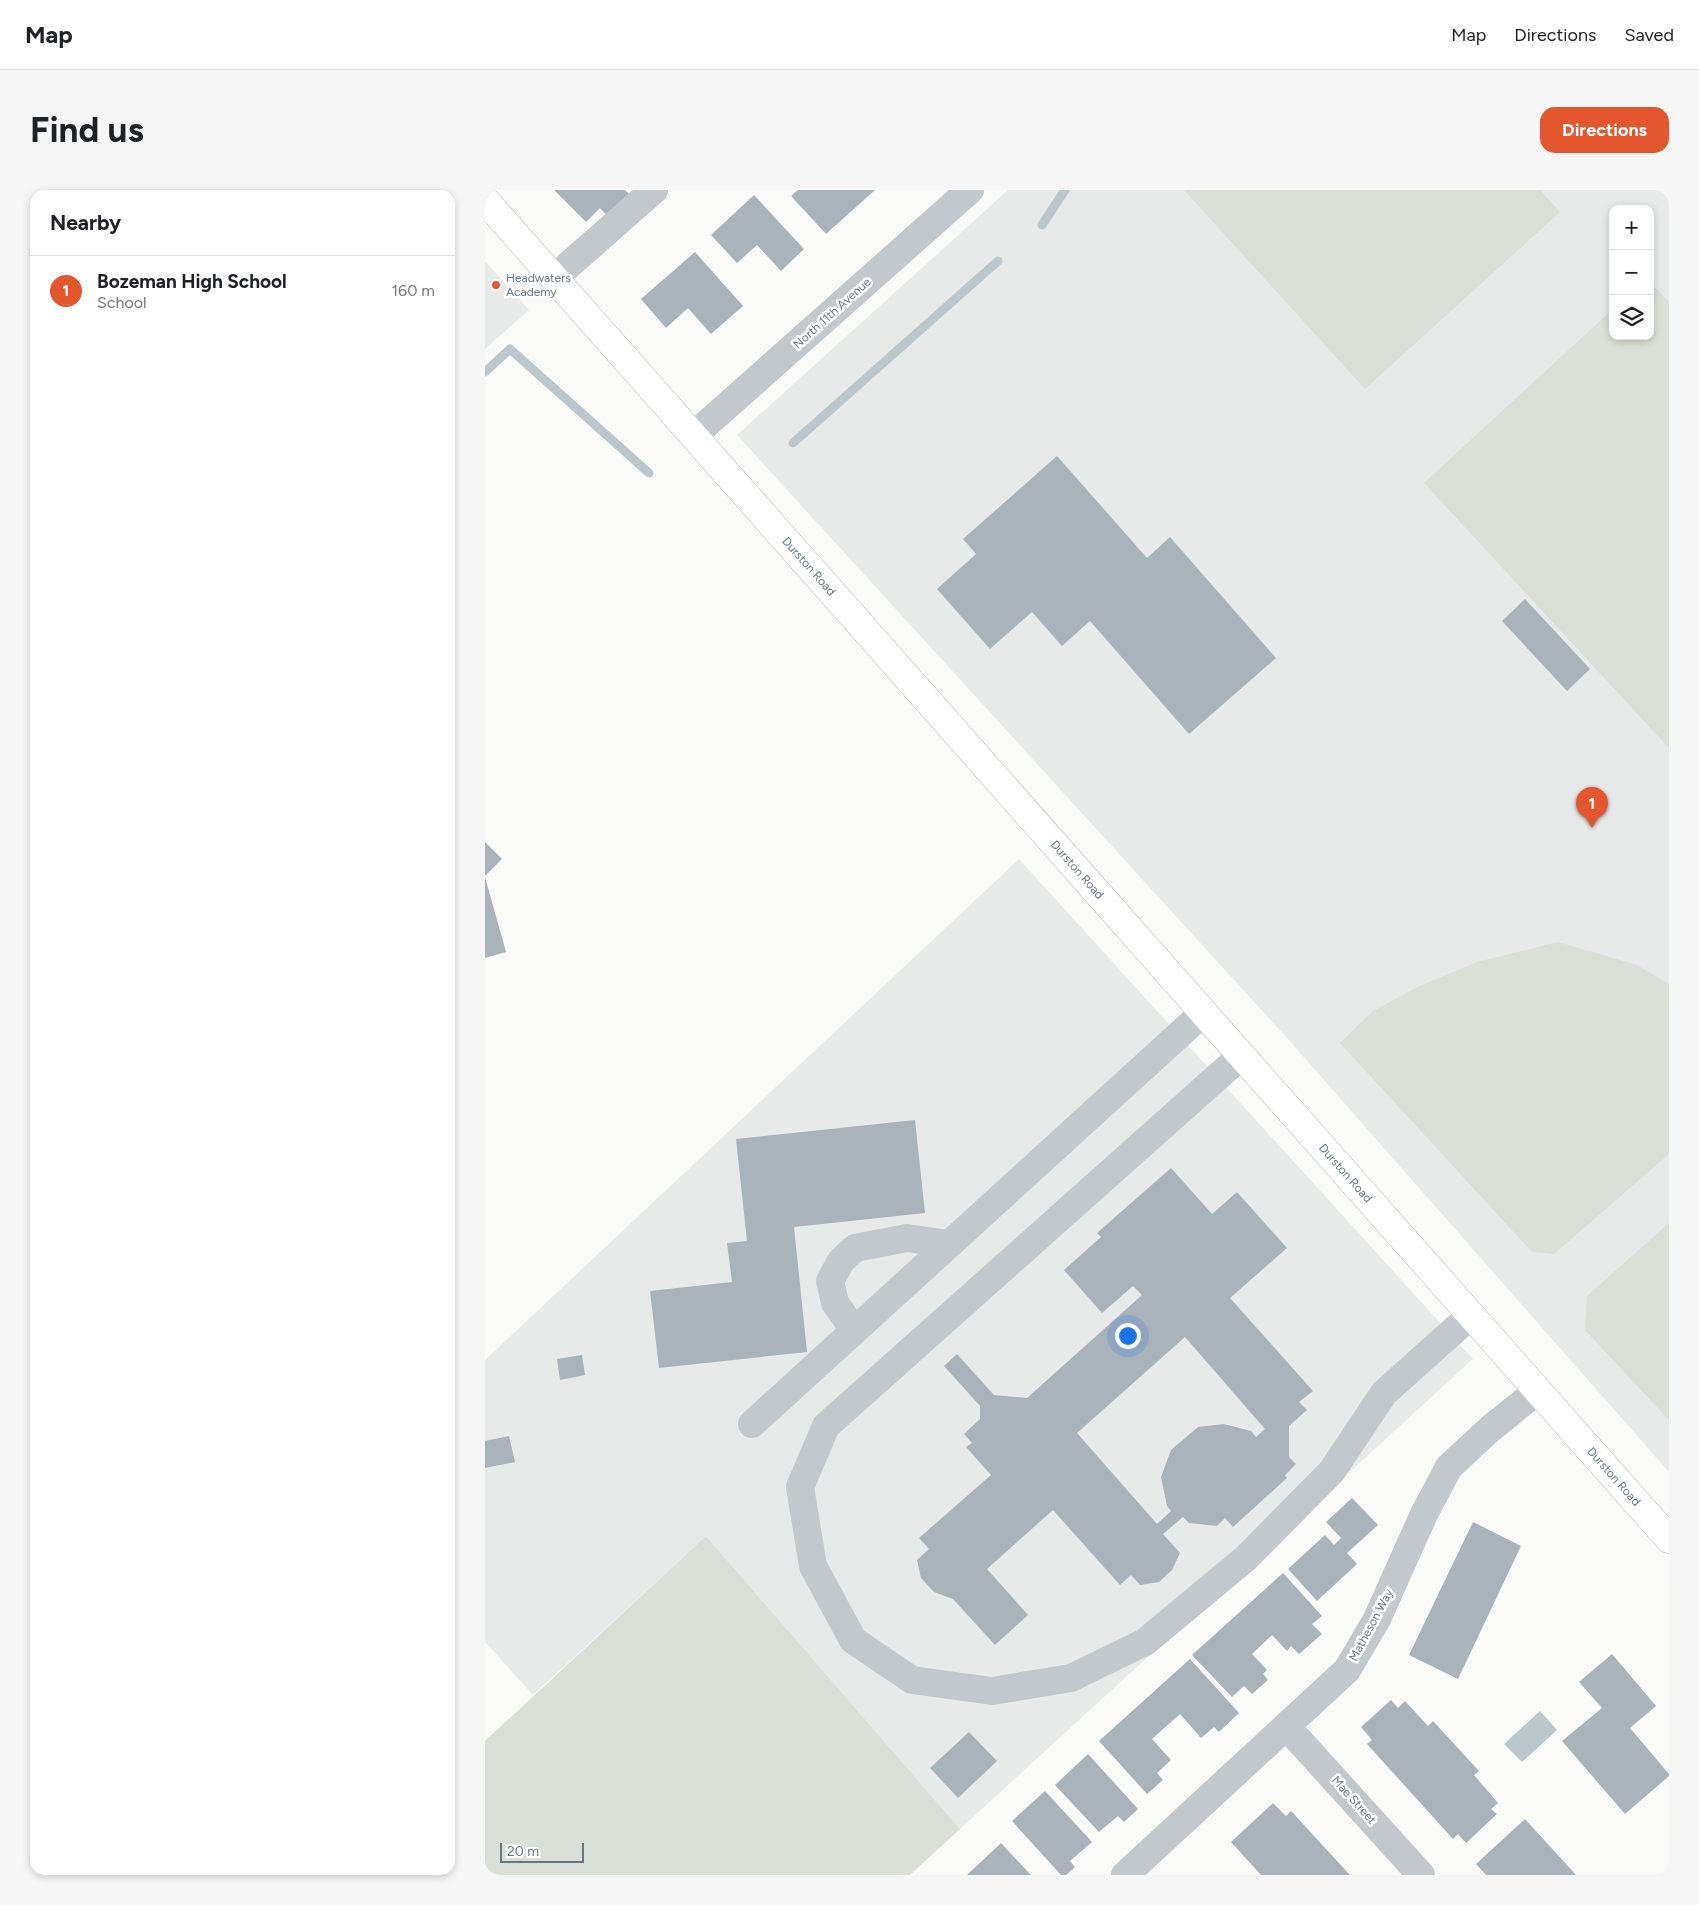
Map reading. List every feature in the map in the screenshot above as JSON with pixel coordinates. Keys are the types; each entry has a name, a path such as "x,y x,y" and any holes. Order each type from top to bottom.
{"main road":[{"name":"Durston Road","path":"485,200 1669,1539"}],"street":[{"path":"554,278 654,190"},
{"name":"North 11th Avenue","path":"693,436 970,190"},
{"path":"752,1424 1203,1012"},
{"path":"1241,1056 826,1426 799,1487 813,1566 853,1640 912,1680 993,1692 1071,1678 1145,1642 1246,1558 1332,1471 1384,1393 1470,1316"},
{"path":"854,1330 835,1302 830,1281 841,1262 855,1248 907,1238 949,1244"},
{"name":"Matheson Way","path":"1125,1875 1347,1670 1377,1619 1424,1514 1449,1467 1490,1429 1537,1390"},
{"name":"Mae Street","path":"1286,1726 1421,1875"}],"shaded area":[{"path":"1008,190 1669,190 1669,1472 1287,1038 737,435"},
{"path":"1184,190 1540,190 1560,212 1365,389"},
{"name":"Headwaters Academy","path":"485,261 529,310 485,349"},
{"path":"1654,286 1669,302 1669,748 1424,483 1609,313 1609,340 1654,340"},
{"path":"1019,859 1473,1359 960,1829 706,1536 533,1695 485,1642 485,1360"},
{"path":"1558,942 1637,965 1669,984 1669,1154 1554,1254 1532,1252 1340,1043 1373,1011 1420,986 1477,962"},
{"path":"1669,1223 1669,1420 1585,1330 1587,1296"},
{"path":"706,1536 960,1829 910,1875 485,1875 485,1741"},
{"path":"1540,1711 1557,1730 1522,1762 1504,1744"}],"building":[{"path":"554,190 625,190 631,196 609,218 600,208 586,222"},
{"path":"798,190 875,190 826,234 791,196"},
{"path":"754,195 804,249 781,271 757,245 737,263 711,235"},
{"path":"695,252 743,306 711,334 688,308 666,328 641,299"},
{"path":"1057,456 1147,558 1170,537 1276,658 1189,734 1090,621 1062,646 1032,612 990,649 937,589 976,554 963,539"},
{"path":"1525,599 1590,669 1567,691 1502,621"},
{"path":"485,842 502,859 485,876"},
{"path":"485,877 506,952 485,958"},
{"path":"915,1120 925,1213 794,1227 807,1352 659,1368 650,1291 732,1282 727,1243 747,1241 736,1139"},
{"path":"1171,1168 1212,1214 1237,1192 1287,1248 1230,1298 1313,1391 1299,1402 1307,1410 1289,1426 1289,1457 1296,1464 1285,1475 1287,1478 1233,1527 1225,1518 1217,1526 1189,1523 1183,1517 1163,1534 1180,1553 1172,1570 1159,1582 1140,1585 1131,1575 1120,1585 1053,1510 987,1569 1028,1615 995,1645 953,1599 934,1592 921,1578 917,1560 929,1549 919,1538 991,1475 966,1447 972,1443 964,1434 980,1419 980,1406 944,1366 957,1354 994,1395 1027,1398 1142,1295 1133,1286 1102,1313 1064,1270 1101,1237 1097,1233","holes":["1185,1337 1265,1429 1256,1437 1251,1431 1224,1424 1198,1427 1171,1450 1161,1477 1167,1506 1171,1511 1157,1524 1077,1433"]},
{"path":"582,1355 585,1375 560,1380 557,1359"},
{"path":"509,1436 515,1462 485,1468 485,1441"},
{"path":"1352,1498 1378,1525 1347,1553 1357,1564 1317,1601 1288,1569 1325,1535 1334,1545 1341,1538 1326,1522"},
{"path":"1473,1522 1521,1546 1458,1679 1409,1655"},
{"path":"1283,1573 1322,1616 1312,1624 1322,1634 1299,1654 1291,1646 1287,1651 1272,1635 1252,1654 1267,1670 1263,1674 1268,1680 1252,1694 1244,1686 1232,1697 1192,1655"},
{"path":"1612,1654 1656,1706 1630,1728 1669,1774 1625,1814 1562,1741 1602,1708 1579,1682"},
{"path":"1190,1659 1239,1713 1219,1732 1214,1727 1201,1738 1180,1714 1152,1739 1171,1760 1157,1773 1163,1780 1147,1794 1099,1741"},
{"path":"1391,1700 1398,1708 1405,1701 1428,1726 1433,1721 1479,1771 1474,1775 1498,1803 1491,1809 1497,1814 1466,1843 1458,1834 1453,1839 1367,1744 1372,1740 1361,1727"},
{"path":"969,1732 997,1761 958,1798 930,1768"},
{"path":"1088,1754 1138,1809 1124,1822 1118,1816 1099,1832 1055,1785"},
{"path":"1045,1791 1092,1842 1070,1861 1075,1867 1066,1875 1061,1875 1012,1821"},
{"path":"1273,1803 1286,1816 1291,1811 1350,1875 1261,1875 1231,1842"},
{"path":"1525,1819 1576,1875 1486,1875 1476,1864"},
{"path":"1001,1843 1031,1875 967,1875"}],"waterway":[{"path":"1042,225 1065,190"},
{"path":"793,443 998,261"},
{"path":"485,372 510,349 649,473"}],"place":[{"name":"Headwaters Academy","path":"496,285"},
{"name":"Bozeman High School","path":"1592,828"}]}
